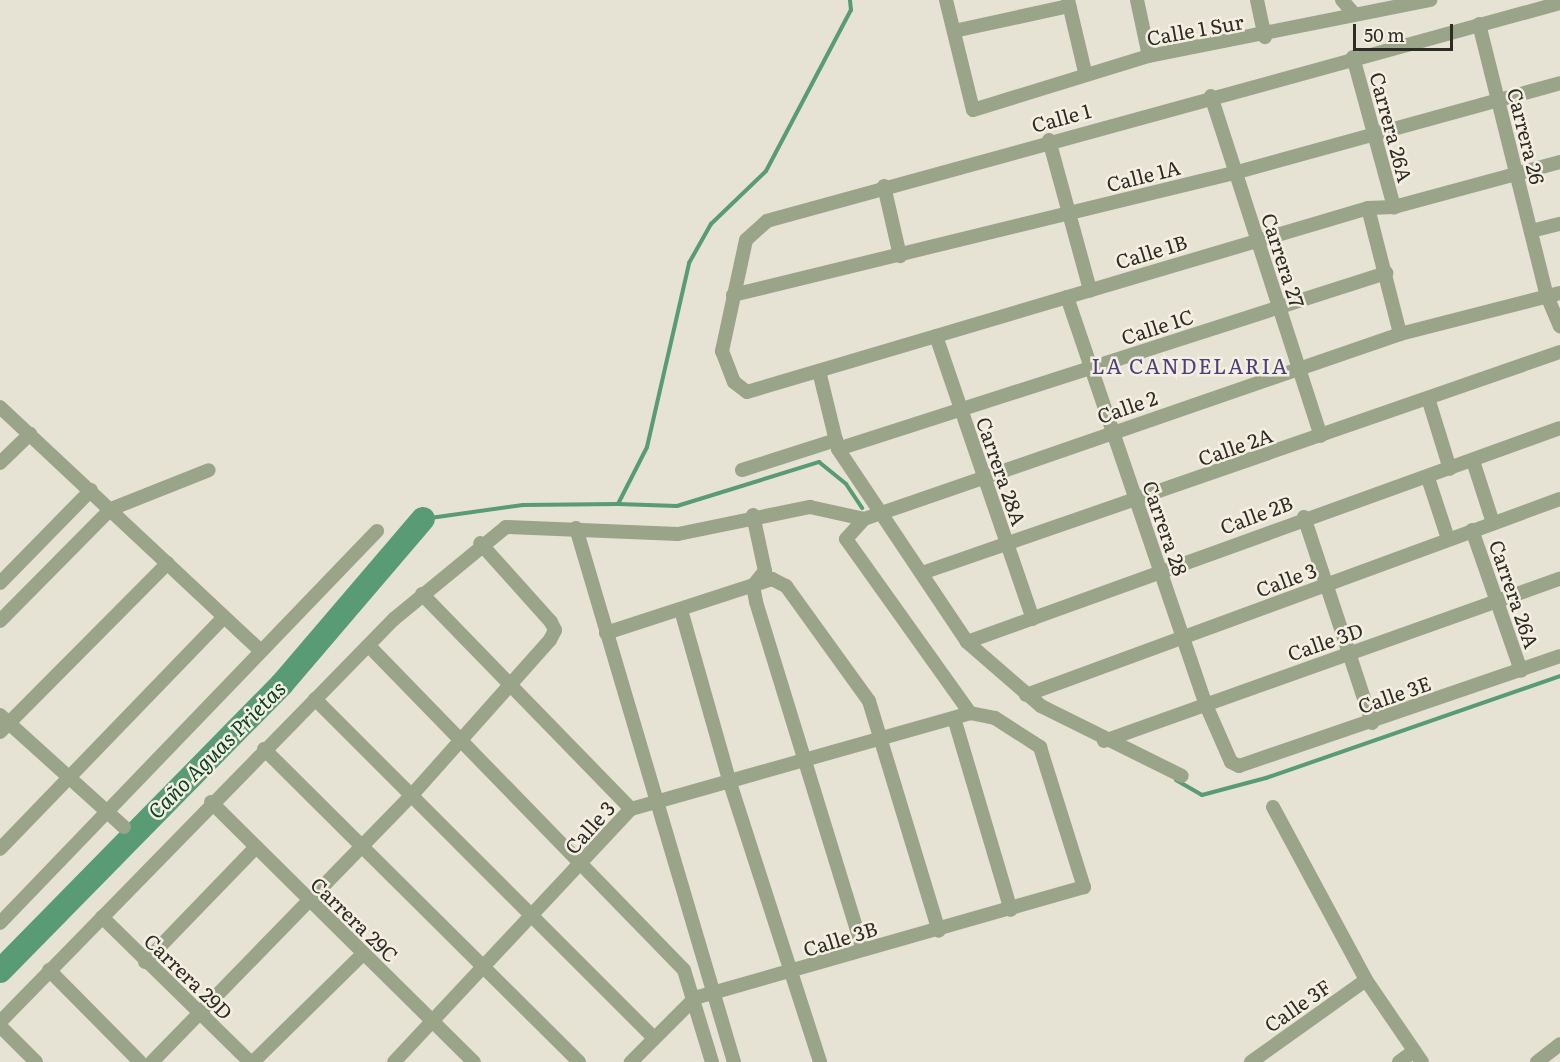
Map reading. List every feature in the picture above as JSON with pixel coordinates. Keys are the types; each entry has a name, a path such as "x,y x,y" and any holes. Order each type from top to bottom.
{"street":[{"path":"946,0 954,32 1069,3 1084,72"},
{"path":"1137,0 1149,56"},
{"path":"1257,0 1265,37"},
{"path":"1342,0 1354,14"},
{"name":"Calle 1 Sur","path":"954,32 973,110 1080,80 1084,72 1149,56 1265,37 1354,14 1430,0"},
{"name":"Calle 1","path":"756,390 747,392 734,382 722,351 746,240 767,221 1049,140 1560,3"},
{"name":"Carrera 26","path":"1479,24 1531,231 1553,294 1560,326"},
{"name":"Carrera 26A","path":"1353,57 1394,207"},
{"name":"Calle 1A","path":"733,295 1234,173 1560,83"},
{"name":"Carrera 27","path":"1211,96 1234,173 1321,436"},
{"path":"1049,140 1090,290"},
{"name":"Calle 1B","path":"756,390 1368,208 1394,207 1560,162"},
{"path":"884,186 900,256"},
{"path":"1368,208 1401,334"},
{"path":"1531,231 1560,224"},
{"name":"Calle 1C","path":"742,470 961,409 1386,273"},
{"name":"Calle 2","path":"864,519 1401,334 1553,294"},
{"name":"Carrera 28","path":"1067,297 1206,705 1226,758 1239,766"},
{"name":"Carrera 28A","path":"936,336 1033,619"},
{"name":"Calle 2A","path":"922,573 1136,501 1560,352"},
{"path":"819,371 837,444 967,642 1026,695 1104,741 1182,776"},
{"path":"1428,398 1450,469"},
{"path":"0,407 261,651"},
{"name":"Calle 2B","path":"967,642 1033,619 1159,569 1304,517 1428,478 1560,428"},
{"path":"0,463 30,434"},
{"path":"1473,461 1493,523"},
{"path":"0,621 111,509 209,470"},
{"path":"1428,478 1448,539"},
{"path":"0,583 91,490"},
{"name":"Calle 3","path":"1026,695 1560,499"},
{"path":"36,1062 0,1024 49,970 264,749 422,594 480,543 506,526 678,534 753,515 810,507 864,519 846,539 970,713"},
{"path":"753,515 765,571 753,586"},
{"path":"1304,517 1372,723"},
{"path":"576,528 659,802 734,1062"},
{"name":"Carrera 26A","path":"1472,530 1521,671"},
{"path":"0,923 377,531"},
{"path":"152,1062 411,795 555,630 480,543"},
{"path":"124,827 69,777 3,723 168,563"},
{"path":"606,633 772,579 786,586 869,701 939,931"},
{"name":"Calle 3D","path":"1104,741 1560,579"},
{"path":"753,586 863,949"},
{"path":"422,594 631,809"},
{"path":"681,610 730,783 820,1062"},
{"path":"0,849 224,617"},
{"path":"370,647 459,739 584,862 684,970 695,998 712,1062"},
{"name":"Calle 3E","path":"1239,766 1372,723 1560,656"},
{"path":"315,699 653,1037"},
{"name":"Calle 3","path":"394,1062 584,862 631,809 730,783 970,713"},
{"name":"Calle 3B","path":"695,998 793,973 863,949 939,931 1084,887 1040,747 995,718 970,713"},
{"path":"954,718 1011,910"},
{"path":"264,749 481,970 579,1062"},
{"name":"Carrera 29C","path":"211,802 474,1062"},
{"path":"1273,807 1366,980 1418,1056 1399,1062"},
{"path":"146,962 256,847"},
{"name":"Carrera 29D","path":"102,917 199,1014 251,1062"},
{"path":"251,1062 363,954"},
{"path":"49,970 140,1062"},
{"name":"Calle 3F","path":"1251,1062 1266,1058 1366,980"},
{"path":"630,1062 695,998"},
{"path":"1537,1062 1560,1044"}],"waterway":[{"path":"423,519 523,505 618,504 647,447 689,263 711,224 766,171 851,10 850,0"},
{"path":"618,504 677,506 819,462 846,484 862,508"},
{"name":"Caño Aguas Prietas","path":"0,971 282,684 423,519"},
{"path":"1176,780 1202,795 1266,778 1560,676"}],"district":[{"name":"LA CANDELARIA","path":"1190,365"}]}
